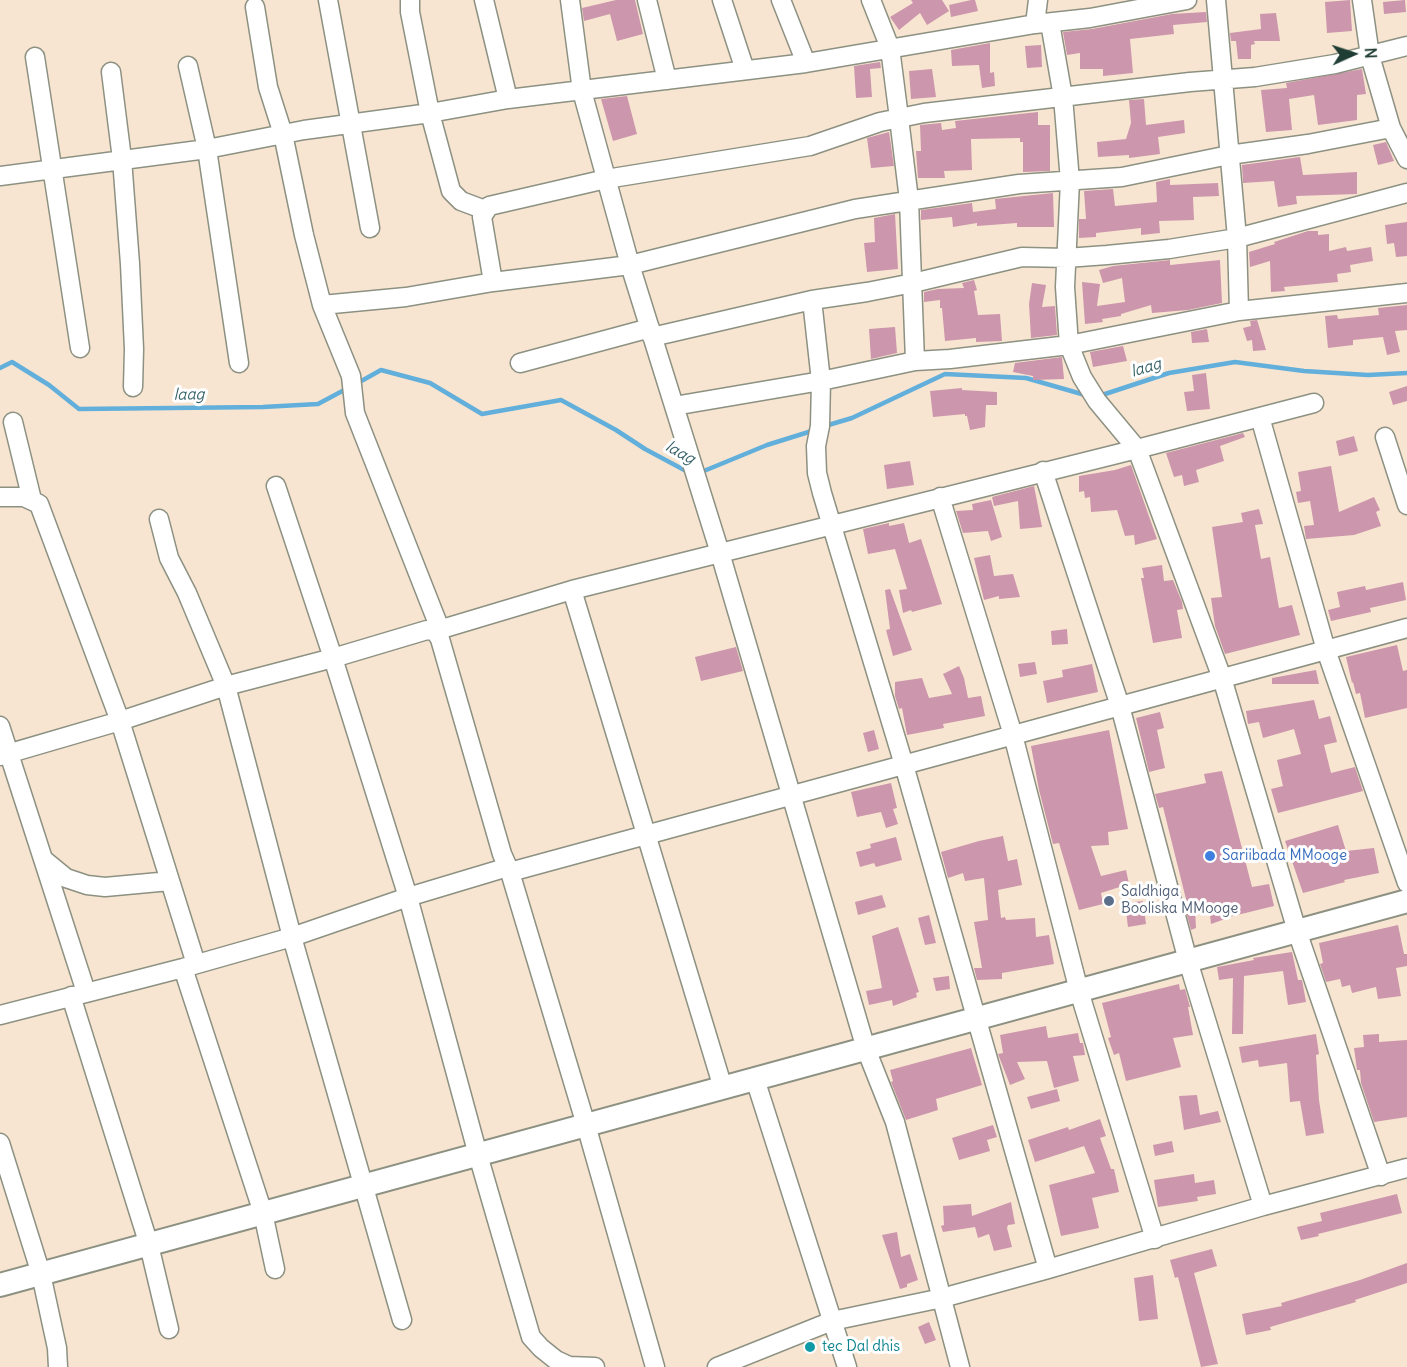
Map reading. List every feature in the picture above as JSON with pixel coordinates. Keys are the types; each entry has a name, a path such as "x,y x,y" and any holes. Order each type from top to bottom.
{"street":[{"path":"328,0 370,228"},
{"path":"410,0 410,12 430,113 451,191 460,201 485,210"},
{"path":"483,0 508,99"},
{"path":"570,0 582,91 630,265 720,553 866,1049 895,1122 960,1367"},
{"path":"647,0 667,80"},
{"path":"722,0 745,70"},
{"path":"781,0 806,63"},
{"path":"871,0 890,48 900,118 909,200 915,360"},
{"path":"1038,0 1063,97 1070,181 1065,258 1069,345 1082,377 1097,401 1137,449 1222,678 1297,931 1381,1176"},
{"path":"0,176 207,149 283,134 430,113 508,99 806,63 1043,23 1090,18 1187,0"},
{"path":"1215,0 1237,238 1239,311"},
{"path":"1362,0 1370,56 1391,128 1407,159"},
{"path":"255,7 268,87 283,134 304,236 322,305 351,376 355,412 440,639 586,1125 655,1367"},
{"path":"493,282 482,217 489,206 606,179 810,146 924,112 1256,77 1335,64 1407,46"},
{"path":"35,57 80,348"},
{"path":"188,66 207,149 239,363"},
{"path":"111,72 122,159 130,264 134,349 133,387"},
{"path":"322,305 406,297 493,282 630,265 855,209 1019,184 1122,177 1229,155 1308,144 1391,128"},
{"path":"520,363 651,332 812,300 913,283 1022,257 1065,258 1169,249 1237,238 1407,193"},
{"path":"674,406 821,381 915,360 950,359 1069,345 1239,311 1407,293"},
{"path":"812,300 821,381 820,426 816,446 817,473 904,765 1048,1269"},
{"path":"4,755 120,721 226,686 427,630 437,630 572,590 1314,403"},
{"path":"1260,417 1326,650 1407,883"},
{"path":"14,422 32,500"},
{"path":"1385,437 1407,505"},
{"path":"1043,471 1120,706 1188,960 1263,1206"},
{"path":"276,486 408,897 478,1155 531,1338 548,1354 569,1366 595,1367"},
{"path":"0,497 24,497 39,504 120,721 170,881 190,966 262,1214 275,1269"},
{"path":"940,497 1013,735 1079,991 1155,1239"},
{"path":"159,519 169,558 187,593 226,686 292,937 402,1320"},
{"path":"572,590 723,1088"},
{"path":"0,1015 292,937 408,897 646,835 1407,628"},
{"path":"0,726 4,755 44,860 170,1329"},
{"path":"44,860 66,878 87,885 105,887 170,881"},
{"path":"0,1285 1407,901"},
{"path":"754,1079 847,1367"},
{"path":"0,1143 41,1274 57,1348 58,1367"},
{"path":"717,1367 832,1322 942,1298 1155,1239 1263,1206 1407,1168"}],"building":[{"path":"616,0 635,0 643,34 617,41 610,14 584,21 582,8"},
{"path":"911,0 942,0 949,11 927,25 920,13 899,30 890,17 913,3"},
{"path":"975,0 978,11 951,17 949,5"},
{"path":"1350,0 1352,31 1327,33 1325,2"},
{"path":"1405,0 1406,12 1384,14 1383,2"},
{"path":"1206,12 1207,22 1173,25 1174,34 1130,39 1133,73 1103,76 1103,69 1080,69 1080,53 1067,55 1063,32 1172,14"},
{"path":"1276,13 1280,41 1254,41 1255,44 1251,45 1251,59 1238,59 1236,41 1231,41 1230,33 1261,29 1260,14"},
{"path":"990,43 990,73 994,72 995,86 982,88 979,65 952,66 951,50"},
{"path":"1041,45 1042,67 1027,68 1025,46"},
{"path":"880,62 881,68 870,69 872,97 856,98 854,66"},
{"path":"932,69 936,97 911,99 909,71"},
{"path":"1362,69 1366,94 1357,95 1357,120 1318,125 1314,95 1289,99 1292,130 1266,132 1261,90 1287,88 1286,83"},
{"path":"627,96 637,134 613,141 601,99"},
{"path":"1144,99 1146,125 1184,120 1185,133 1158,137 1160,154 1129,158 1129,155 1098,157 1097,142 1126,139 1131,123 1129,100"},
{"path":"1038,112 1038,125 1050,125 1050,171 1023,172 1023,142 1020,142 1020,138 971,139 972,170 944,171 945,178 918,178 916,151 921,151 920,125 941,123 942,130 956,128 955,121"},
{"path":"889,132 894,166 871,168 867,138"},
{"path":"1386,142 1394,161 1378,165 1373,145"},
{"path":"1300,157 1303,175 1357,172 1357,194 1296,196 1297,204 1278,207 1274,181 1243,183 1242,165"},
{"path":"1170,179 1170,185 1218,183 1219,196 1193,197 1194,220 1159,221 1160,233 1141,235 1141,228 1096,233 1096,237 1079,238 1079,219 1086,219 1084,191 1113,189 1115,206 1157,202 1156,182"},
{"path":"1053,193 1054,227 1017,227 1017,223 977,226 977,223 953,227 952,217 921,220 921,210 972,203 973,212 996,209 995,199"},
{"path":"895,214 898,269 867,272 864,243 875,242 874,218"},
{"path":"1407,222 1407,256 1396,257 1394,243 1387,244 1385,225"},
{"path":"1308,231 1318,231 1318,235 1329,234 1329,251 1346,247 1347,251 1371,247 1373,261 1350,265 1351,272 1337,274 1338,282 1284,287 1285,291 1271,292 1270,261 1250,267 1249,252"},
{"path":"1170,260 1170,265 1220,260 1222,303 1188,310 1152,313 1151,305 1121,314 1121,316 1102,319 1103,322 1085,324 1082,282 1100,284 1097,306 1125,302 1122,278 1103,283 1099,270 1113,266"},
{"path":"974,280 977,290 974,291 978,315 1000,314 1002,341 976,342 976,338 945,341 940,300 924,302 924,292 964,288 962,283"},
{"path":"1032,283 1046,285 1042,307 1055,306 1057,335 1031,338 1029,304"},
{"path":"1407,305 1407,330 1395,331 1400,352 1387,355 1383,337 1353,340 1353,345 1328,348 1325,316 1337,315 1338,319 1379,315 1378,308"},
{"path":"1257,320 1266,350 1253,351 1252,340 1247,341 1243,328 1251,326 1250,321"},
{"path":"895,327 897,353 871,359 869,329"},
{"path":"1207,329 1209,342 1192,343 1191,332"},
{"path":"1123,346 1127,361 1093,367 1090,352"},
{"path":"1062,357 1064,379 1033,380 1033,376 1013,372 1015,363"},
{"path":"1206,373 1210,409 1187,411 1184,392 1194,391 1192,375"},
{"path":"1407,386 1407,401 1393,405 1389,392"},
{"path":"962,388 962,390 997,392 997,405 986,405 985,427 970,430 965,414 933,417 930,391"},
{"path":"1243,433 1245,437 1220,446 1224,461 1196,470 1199,482 1184,486 1182,475 1174,477 1166,453"},
{"path":"1354,436 1358,451 1339,456 1336,441"},
{"path":"910,461 914,485 887,489 884,465"},
{"path":"1131,465 1157,539 1135,545 1134,535 1125,536 1117,510 1091,512 1090,497 1085,498 1084,491 1079,492 1079,476"},
{"path":"1331,466 1339,512 1374,497 1380,510 1376,512 1381,526 1354,535 1306,539 1304,526 1314,525 1310,501 1298,503 1296,492 1301,491 1298,472"},
{"path":"1034,486 1042,527 1020,529 1018,501 994,506 992,497"},
{"path":"991,500 1002,537 991,541 988,531 963,533 956,511 973,510 972,504"},
{"path":"1259,509 1263,524 1255,525 1261,559 1270,557 1279,608 1292,605 1300,635 1225,654 1215,626 1211,598 1222,597 1212,527 1243,522 1241,513"},
{"path":"889,523 889,526 904,523 909,543 921,539 942,604 903,613 899,590 907,589 895,549 868,554 863,529"},
{"path":"990,555 994,576 1013,574 1020,597 999,599 999,596 984,600 974,558"},
{"path":"1162,565 1164,581 1173,580 1182,602 1183,609 1177,610 1182,638 1153,643 1141,578 1144,578 1142,568"},
{"path":"1403,582 1406,600 1370,608 1371,612 1331,621 1328,610 1340,607 1337,592 1365,586 1366,590"},
{"path":"890,589 912,650 893,656 886,630 890,629 885,590"},
{"path":"1067,629 1068,644 1052,645 1051,631"},
{"path":"1397,645 1403,671 1407,670 1407,708 1365,718 1360,693 1356,694 1346,657"},
{"path":"736,647 743,671 701,681 695,657"},
{"path":"1035,662 1037,674 1020,677 1018,664"},
{"path":"1092,664 1098,692 1047,703 1043,681 1063,677 1062,670"},
{"path":"959,666 968,698 981,696 985,716 943,724 944,728 907,735 902,708 899,709 895,696 895,682 922,678 929,698 952,694 943,674"},
{"path":"1316,670 1319,684 1272,684 1272,678"},
{"path":"1314,700 1319,719 1330,716 1337,742 1324,745 1331,773 1355,767 1363,791 1278,813 1271,789 1283,786 1277,760 1301,754 1294,729 1263,738 1259,722 1248,724 1246,711"},
{"path":"1160,712 1164,728 1157,730 1165,768 1149,772 1136,718"},
{"path":"874,730 879,749 868,752 863,733"},
{"path":"1109,730 1128,829 1108,832 1109,845 1091,846 1101,876 1126,870 1129,884 1101,893 1103,904 1079,910 1059,843 1053,844 1039,790 1031,746"},
{"name":"Sariibada MMooge","path":"1222,771 1252,887 1269,884 1274,906 1225,918 1211,924 1209,907 1195,909 1196,928 1191,930 1185,908 1188,907 1163,807 1159,808 1155,794 1206,783 1204,774"},
{"path":"891,783 897,808 893,809 898,824 886,828 881,812 857,817 851,792"},
{"path":"1338,825 1346,851 1374,848 1379,873 1344,880 1345,882 1303,893 1285,841"},
{"path":"1003,836 1008,861 1017,859 1022,885 998,890 1001,918 1005,917 1006,920 1035,918 1036,937 1049,935 1054,964 1002,973 1002,979 977,980 974,968 982,968 974,922 988,920 984,878 965,881 963,873 948,878 941,852"},
{"path":"896,837 902,860 876,867 874,863 860,867 856,852 871,848 870,844"},
{"path":"882,895 886,907 858,915 855,902"},
{"path":"1143,901 1146,924 1128,927 1125,903"},
{"path":"929,915 936,943 925,945 918,918"},
{"path":"1398,925 1404,954 1407,954 1407,966 1396,968 1401,996 1378,999 1376,987 1352,993 1350,985 1342,987 1340,979 1326,982 1320,964 1323,963 1319,943"},
{"path":"898,927 919,992 916,993 917,997 893,1006 892,1000 869,1005 866,991 882,988 872,936"},
{"path":"1292,952 1298,980 1302,980 1306,1002 1288,1005 1283,971 1244,976 1243,1034 1232,1034 1233,978 1219,980 1217,967"},
{"path":"949,976 950,989 936,991 933,978"},
{"path":"1179,984 1180,990 1185,989 1190,1007 1188,1007 1193,1035 1173,1038 1181,1067 1126,1081 1119,1053 1114,1055 1108,1038 1111,1037 1102,1003"},
{"path":"1046,1026 1048,1038 1078,1033 1085,1055 1073,1056 1079,1081 1054,1088 1047,1061 1017,1062 1025,1079 1010,1085 998,1054 1003,1053 1000,1035"},
{"path":"1316,1034 1319,1054 1316,1055 1319,1100 1324,1133 1306,1136 1300,1101 1290,1102 1287,1063 1259,1067 1258,1060 1242,1063 1239,1047"},
{"path":"1379,1034 1379,1042 1407,1040 1407,1117 1374,1122 1361,1083 1360,1070 1357,1070 1354,1048 1364,1047 1363,1035"},
{"path":"971,1048 982,1085 936,1099 938,1110 906,1120 891,1082 893,1081 890,1070"},
{"path":"1057,1089 1060,1101 1031,1109 1027,1097"},
{"path":"1197,1095 1200,1115 1218,1111 1221,1122 1184,1130 1179,1096"},
{"path":"1100,1119 1106,1136 1100,1138 1111,1169 1114,1169 1119,1192 1092,1198 1099,1228 1061,1236 1049,1185 1095,1173 1084,1146 1035,1162 1028,1140 1068,1127 1069,1130"},
{"path":"993,1125 997,1137 987,1140 990,1151 959,1160 952,1138"},
{"path":"1172,1141 1174,1152 1155,1156 1153,1145"},
{"path":"1194,1174 1195,1183 1214,1180 1216,1194 1197,1197 1198,1201 1158,1207 1154,1180"},
{"path":"1397,1194 1402,1213 1301,1240 1297,1227 1322,1221 1320,1213"},
{"path":"1011,1202 1015,1224 1008,1225 1007,1228 1012,1247 994,1251 989,1234 978,1238 975,1227 943,1232 941,1226 944,1225 943,1206 971,1204 972,1216"},
{"path":"897,1232 901,1257 910,1254 918,1280 900,1289 882,1235"},
{"path":"1212,1249 1217,1266 1194,1273 1218,1364 1201,1367 1178,1277 1175,1278 1170,1260"},
{"path":"1407,1263 1407,1283 1355,1300 1356,1302 1270,1327 1271,1330 1246,1335 1242,1314 1282,1306 1281,1303 1360,1280"},
{"path":"1153,1275 1158,1319 1139,1321 1134,1278"},
{"path":"929,1322 936,1340 925,1344 918,1327"}],"waterway":[{"name":"laag","path":"0,368 12,362 49,385 79,409 263,407 318,404 348,388"},
{"name":"laag","path":"1099,396 1169,373 1235,362 1304,371 1368,375 1407,373"},
{"name":"laag","path":"356,384 381,370 430,383 482,414 561,400 688,472"},
{"name":"laag","path":"825,426 852,418 945,374 1026,378 1085,395"},
{"name":"laag","path":"699,473 767,445 815,430"}],"place":[{"name":"Sariibada MMooge","path":"1210,856"},
{"name":"Saldhiga Booliska MMooge","path":"1109,901"},
{"name":"tec Dal dhis","path":"810,1347"}]}
